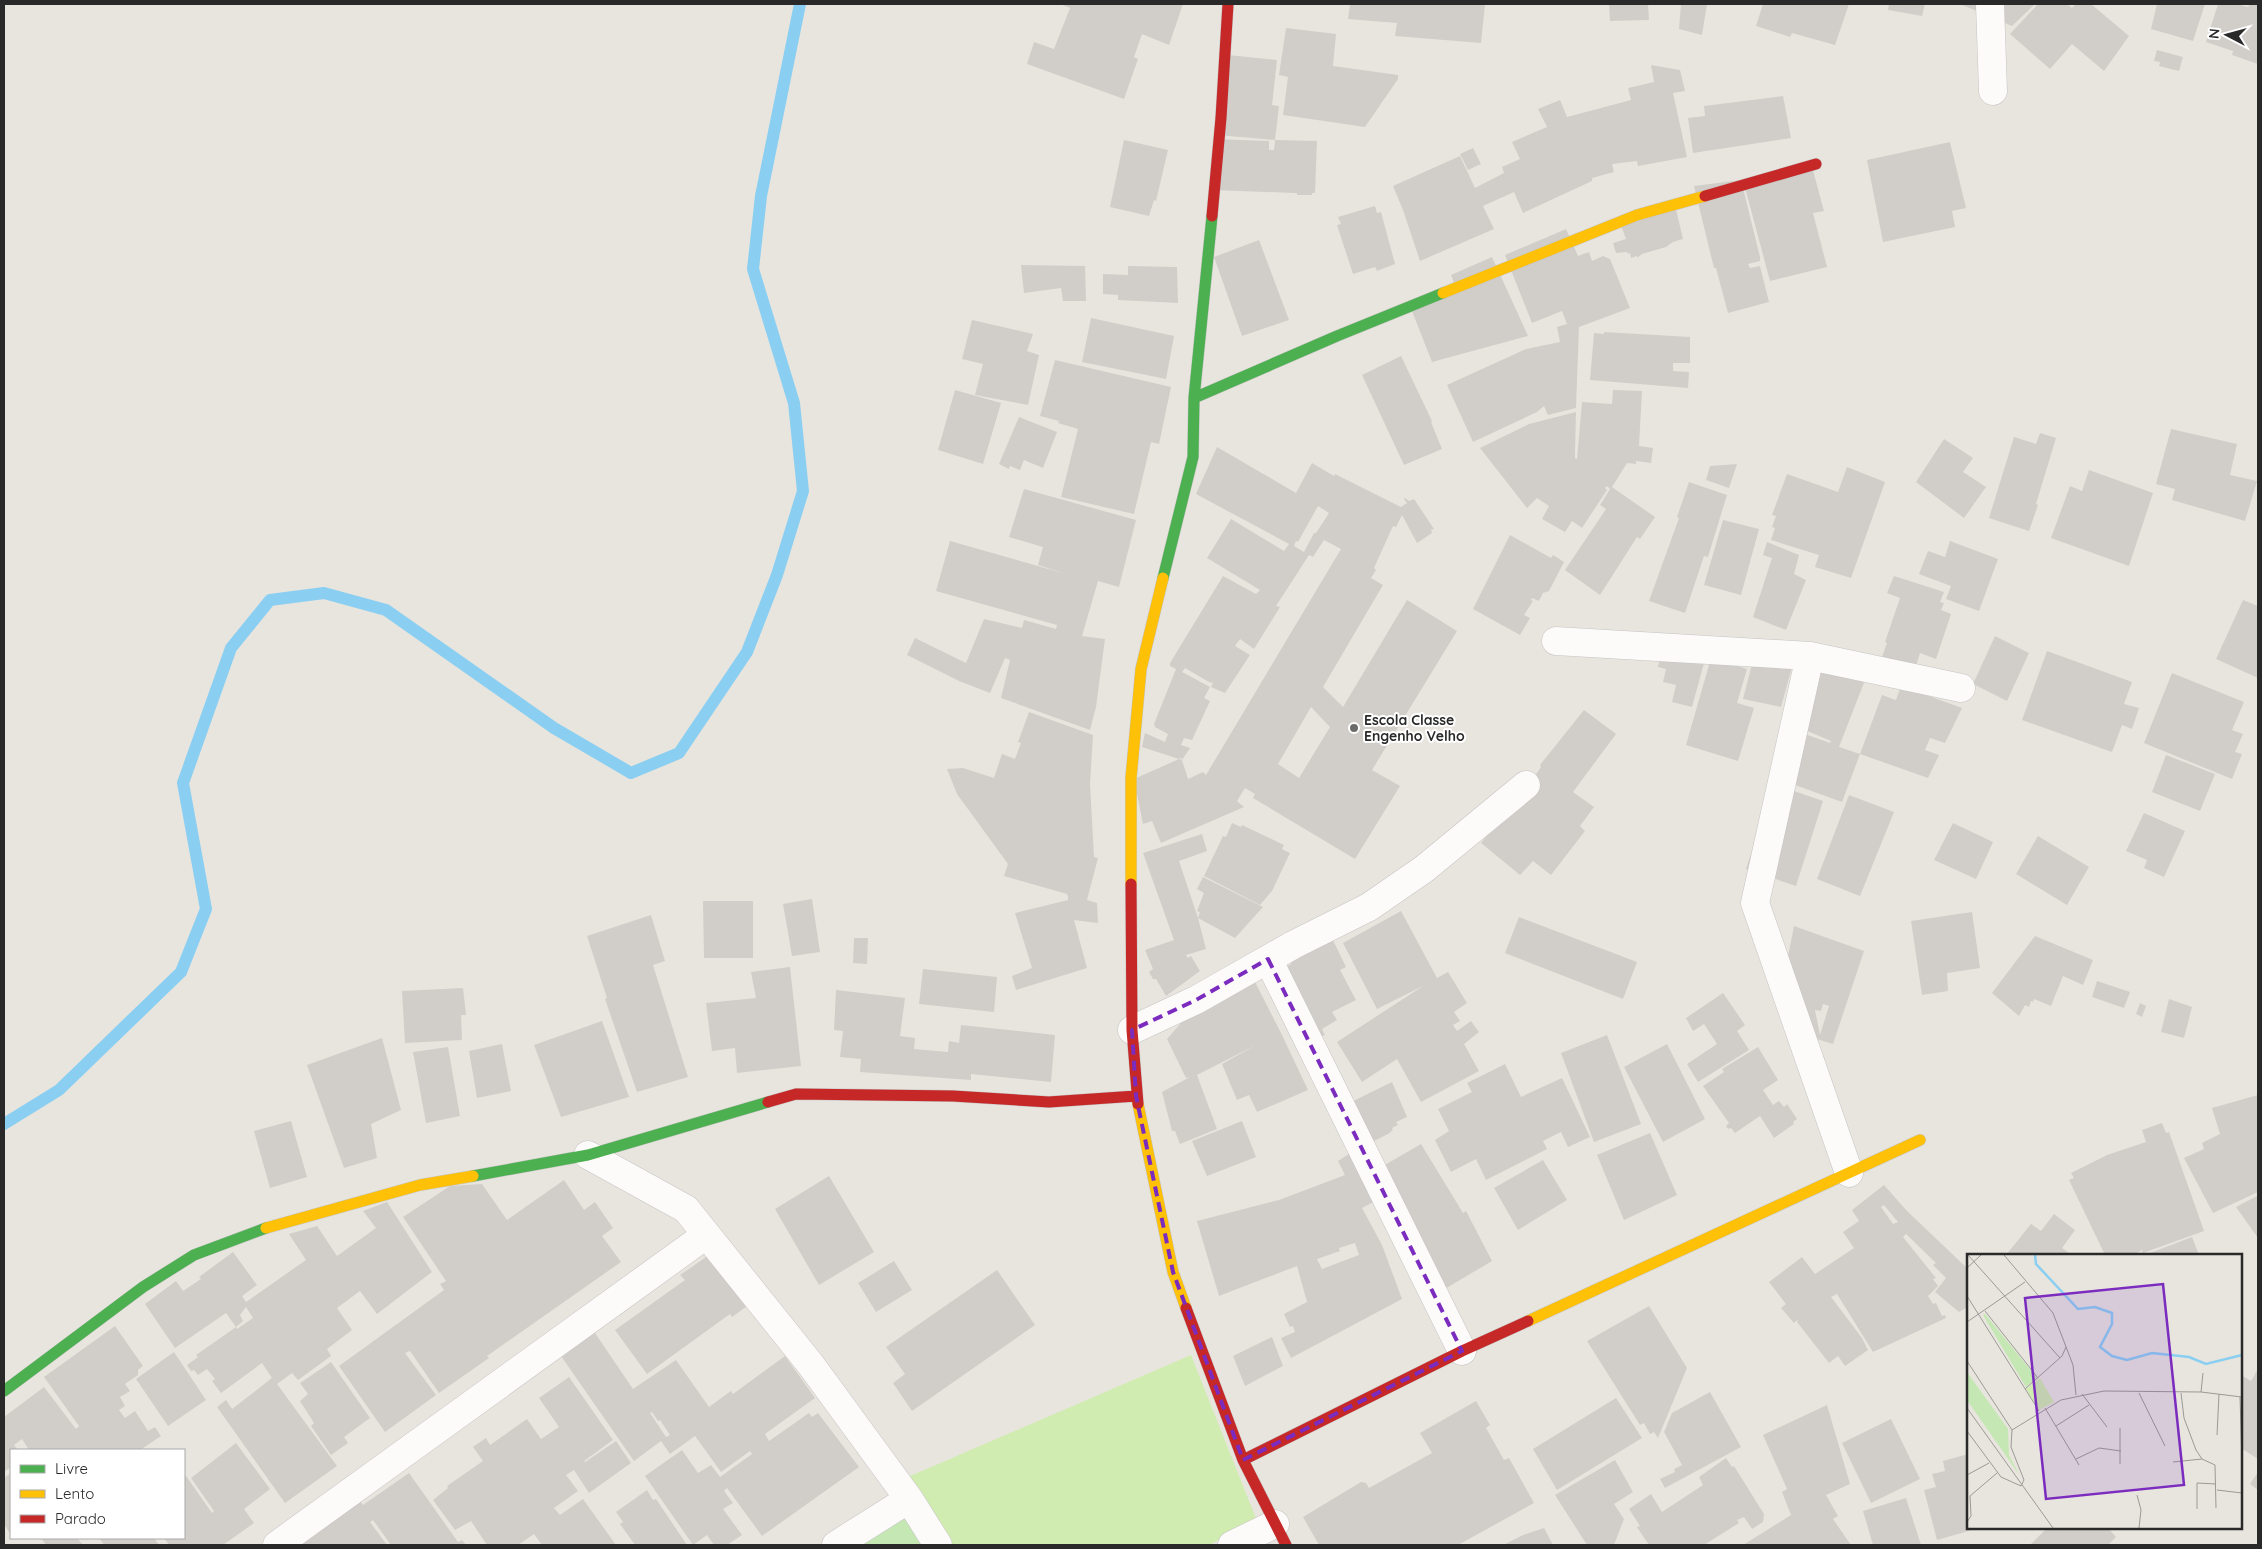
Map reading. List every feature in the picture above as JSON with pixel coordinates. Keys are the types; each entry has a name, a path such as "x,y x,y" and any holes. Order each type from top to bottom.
{"street":[{"path":"1228,4 1221,118 1194,398 1193,457 1141,669 1131,778 1132,1030 1136,1096 1173,1272 1243,1460 1280,1535 1232,1545"},
{"path":"1990,4 1993,91"},
{"path":"1194,398 1337,336 1637,216 1816,164"},
{"path":"1556,641 1810,656 1961,688"},
{"path":"1810,656 1755,903 1849,1173"},
{"path":"1132,1030 1196,1000 1268,959 1369,907 1424,869 1526,785"},
{"path":"1268,959 1462,1351"},
{"path":"4,1391 143,1286 194,1255 275,1224 420,1185 588,1155 796,1094 952,1096 1049,1102 1136,1096"},
{"path":"1243,1460 1462,1351 1920,1140"},
{"path":"588,1155 686,1209 811,1365 909,1499 938,1545"},
{"path":"277,1545 706,1235"},
{"path":"836,1545 909,1499"}],"highlighted area":[{"path":"1268,959 1462,1351 1243,1460 1173,1272 1136,1096 1132,1030 1196,1000"}],"green space":[{"path":"1191,1355 1257,1521 1209,1545 951,1545 908,1477"},
{"path":"903,1516 922,1545 858,1545"}],"building":[{"path":"1060,4 1183,4 1169,45 1142,34 1134,57 1138,59 1124,99 1027,64 1034,42 1054,49 1070,8"},
{"path":"1350,4 1485,4 1481,43 1395,36 1397,23 1348,19"},
{"path":"1609,4 1648,4 1649,20 1610,21"},
{"path":"1681,4 1707,4 1702,35 1679,29"},
{"path":"1763,4 1849,4 1835,45 1792,33 1790,37 1756,26"},
{"path":"1889,4 1925,4 1922,16 1888,10"},
{"path":"1960,4 2035,4 2012,26"},
{"path":"2038,4 2067,4 2072,8 2076,4 2091,4 2129,36 2104,71 2072,44 2050,69 2010,34"},
{"path":"2157,4 2205,4 2193,41 2151,29"},
{"path":"2218,4 2237,4 2248,7 2250,4 2258,5 2258,64 2232,55 2233,51 2206,42"},
{"path":"1286,28 1336,34 1333,66 1398,75 1398,79 1365,127 1283,115 1288,77 1279,75"},
{"path":"2157,50 2183,57 2179,71 2159,66 2160,62 2154,61"},
{"path":"1228,55 1277,60 1272,105 1279,106 1275,140 1217,135"},
{"path":"1651,65 1680,70 1685,91 1673,93 1687,157 1638,166 1637,161 1612,164 1614,172 1592,178 1592,181 1523,213 1514,192 1483,206 1494,229 1420,261 1393,186 1460,156 1475,188 1504,173 1502,167 1520,159 1512,142 1547,127 1538,109 1560,100 1567,117 1631,100 1628,88 1654,82"},
{"path":"1783,96 1791,138 1693,153 1688,118 1705,116 1704,106"},
{"path":"1213,139 1269,141 1269,150 1274,150 1275,140 1317,141 1315,193 1312,193 1312,195 1297,195 1297,193 1213,190"},
{"path":"1124,140 1168,150 1156,201 1154,200 1149,216 1110,207"},
{"path":"1950,142 1966,208 1952,211 1955,227 1883,242 1867,160"},
{"path":"1473,148 1481,164 1468,170 1460,154"},
{"path":"1811,163 1824,211 1813,213 1827,267 1770,281 1743,180"},
{"path":"1741,180 1760,257 1760,261 1748,264 1750,268 1760,266 1769,302 1728,313 1716,268 1714,268 1694,186"},
{"path":"1674,201 1683,239 1673,242 1666,247 1642,254 1637,258 1637,256 1631,258 1630,253 1628,254 1627,252 1616,253 1613,243 1626,239 1619,220"},
{"path":"1375,206 1377,213 1381,212 1395,264 1377,271 1375,267 1353,274 1337,225 1341,224 1338,217"},
{"path":"1566,229 1578,256 1589,252 1592,261 1603,256 1610,259 1630,308 1579,327 1576,408 1548,415 1544,406 1537,412 1473,442 1447,385 1526,349 1560,342 1557,327 1567,324 1562,311 1532,323 1505,255"},
{"path":"1259,240 1289,320 1242,336 1214,257"},
{"path":"1492,257 1528,336 1432,362 1412,311 1455,285 1451,275"},
{"path":"1021,265 1085,266 1086,301 1063,301 1061,288 1024,293"},
{"path":"1128,266 1177,267 1178,303 1118,300 1118,295 1103,294 1103,274 1128,275"},
{"path":"1091,318 1174,336 1166,379 1082,362"},
{"path":"972,320 1033,334 1027,351 1039,355 1028,405 975,395 983,364 962,359"},
{"path":"1604,332 1690,337 1690,363 1673,363 1673,371 1689,372 1688,388 1590,380 1594,333 1604,334"},
{"path":"1401,356 1432,421 1442,449 1404,465 1362,375"},
{"path":"1055,360 1171,387 1159,444 1151,442 1134,514 1061,497 1078,429 1040,416"},
{"path":"955,390 1001,403 983,464 938,450"},
{"path":"1613,390 1642,391 1639,446 1653,448 1651,463 1636,461 1636,464 1627,463 1612,487 1655,517 1640,539 1637,537 1600,595 1565,570 1606,509 1600,505 1610,489 1607,486 1605,488 1607,490 1582,528 1572,521 1565,532 1542,519 1549,506 1537,498 1527,508 1480,448 1529,424 1576,412 1575,458 1577,459 1582,402 1612,404"},
{"path":"1019,417 1057,432 1043,468 1024,460 1020,470 1010,466 1009,469 999,464"},
{"path":"2171,429 2237,444 2230,475 2257,481 2245,521 2172,500 2175,489 2156,484"},
{"path":"2040,433 2056,438 2029,531 1989,518 2014,437 2036,444"},
{"path":"1944,439 1973,458 1963,472 1986,487 1964,518 1916,482"},
{"path":"1217,447 1296,493 1312,463 1334,476 1335,474 1401,507 1407,503 1405,498 1409,501 1414,499 1434,529 1431,530 1432,533 1417,543 1402,515 1396,527 1393,526 1371,578 1383,585 1323,687 1343,707 1407,600 1457,631 1372,770 1400,786 1355,859 1253,798 1255,794 1245,788 1237,801 1244,807 1161,843 1152,821 1143,824 1134,779 1179,759 1142,747 1145,733 1165,742 1168,734 1155,727 1154,724 1176,669 1170,666 1170,663 1223,576 1256,594 1260,590 1207,558 1231,519 1284,551 1289,544 1196,494","holes":["1318,506 1329,513 1316,533 1314,533 1304,552 1294,546 1296,541 1298,542","1324,540 1341,549 1206,775 1203,772 1188,779 1182,760 1190,748 1181,745 1184,738 1192,740 1210,701 1204,698 1210,687 1182,672 1185,668 1213,683 1211,687 1225,693 1250,655 1235,646 1240,639 1254,649 1280,607 1276,606 1309,555 1313,557","1311,707 1330,727 1299,778 1278,764"]},
{"path":"1737,464 1729,488 1706,480 1710,466"},
{"path":"1847,467 1885,482 1851,578 1815,567 1819,555 1771,540 1775,528 1772,527 1776,516 1772,515 1787,474 1838,492"},
{"path":"2089,470 2153,493 2129,566 2051,538 2070,486 2082,491"},
{"path":"1689,482 1727,495 1708,557 1704,556 1685,613 1649,601 1679,518 1677,517"},
{"path":"1024,489 1136,520 1119,587 1098,581 1082,636 1105,639 1096,707 1090,730 1001,698 1010,660 1005,658 990,693 959,681 907,655 915,638 966,663 984,619 1022,628 1024,620 1056,629 1057,625 936,591 950,541 1066,574 1038,565 1043,547 1009,537"},
{"path":"1723,520 1759,529 1741,595 1704,585"},
{"path":"1510,535 1551,558 1553,555 1564,562 1549,591 1543,593 1539,601 1532,598 1531,600 1533,601 1524,615 1530,618 1520,635 1473,609"},
{"path":"1950,541 1998,559 1979,611 1946,599 1951,586 1919,574 1928,551 1945,557"},
{"path":"1767,542 1799,555 1794,574 1806,580 1786,630 1753,617 1772,558 1763,555"},
{"path":"1894,576 1944,592 1940,602 1944,603 1941,610 1951,614 1936,659 1920,653 1915,669 1882,657 1887,643 1885,642 1900,598 1887,593"},
{"path":"2243,600 2258,606 2258,678 2216,659"},
{"path":"1995,636 2029,653 2007,701 1973,684"},
{"path":"1664,640 1707,652 1692,707 1672,702 1676,685 1663,682 1666,669 1658,667"},
{"path":"1757,645 1798,645 1781,707 1743,699"},
{"path":"2047,651 2132,682 2124,704 2139,708 2132,729 2122,725 2112,752 2022,720"},
{"path":"1711,658 1747,669 1737,703 1754,708 1738,761 1686,745"},
{"path":"1819,663 1867,675 1839,747 1860,754 1842,802 1784,781 1802,733 1830,743 1831,741 1793,725"},
{"path":"2172,673 2244,702 2232,730 2243,734 2235,752 2242,754 2232,779 2144,743"},
{"path":"1901,686 1962,708 1945,743 1930,738 1925,750 1939,755 1928,778 1860,754 1882,695 1896,700"},
{"path":"1584,710 1616,734 1573,792 1594,807 1580,826 1585,831 1551,875 1533,861 1520,875 1481,843 1532,780 1541,767 1540,765"},
{"path":"1029,712 1093,735 1090,784 1094,857 1098,858 1087,900 1097,903 1098,923 1074,920 1087,968 1016,990 1012,976 1032,968 1015,913 1068,900 1068,897 1067,894 1004,876 1008,864 957,794 947,769 963,768 994,778 1002,754 1015,759 1021,743 1018,742"},
{"path":"2166,755 2215,774 2200,811 2152,792"},
{"path":"1774,784 1823,801 1796,886 1746,869"},
{"path":"1849,795 1894,812 1860,896 1817,879"},
{"path":"2144,813 2185,831 2164,877 2144,868 2147,860 2126,851"},
{"path":"1232,823 1241,827 1242,825 1284,845 1282,849 1290,853 1272,891 1260,905 1204,876 1223,836 1226,837"},
{"path":"1953,823 1993,842 1976,879 1934,860"},
{"path":"1202,834 1207,851 1179,861 1206,949 1186,955 1188,958 1191,956 1200,971 1166,996 1156,979 1153,979 1149,972 1153,969 1145,950 1174,940 1143,853"},
{"path":"2038,836 2089,867 2067,905 2016,874"},
{"path":"1203,877 1263,907 1235,938 1198,918 1200,912 1197,911 1204,893 1197,889"},
{"path":"812,899 820,952 792,956 783,904"},
{"path":"703,901 753,901 753,958 704,958"},
{"path":"1401,911 1437,978 1448,972 1467,1003 1454,1012 1460,1021 1453,1025 1457,1031 1471,1021 1479,1032 1464,1044 1479,1071 1421,1102 1397,1059 1362,1082 1337,1042 1423,986 1377,1009 1343,943"},
{"path":"1972,912 1980,968 1947,973 1948,991 1922,995 1911,921"},
{"path":"651,915 665,961 653,965 688,1077 637,1092 605,999 607,998 587,936"},
{"path":"1519,917 1637,962 1623,999 1505,953"},
{"path":"1794,926 1864,951 1833,1044 1817,1039 1820,1057 1824,1056 1825,1063 1798,1066 1783,982","holes":["1823,1004 1829,1006 1820,1035 1815,1010 1821,1011"]},
{"path":"1328,930 1346,967 1340,970 1356,1000 1332,1012 1337,1020 1322,1029 1325,1035 1307,1044 1272,975 1291,964 1289,960"},
{"path":"2035,936 2093,960 2083,985 2063,976 2051,1006 2034,999 2029,1007 2025,1005 2019,1016 1992,993"},
{"path":"854,938 868,938 867,964 853,963"},
{"path":"790,967 801,1066 737,1073 735,1048 712,1051 706,1003 756,998 751,972"},
{"path":"923,969 997,977 994,1012 919,1004"},
{"path":"2097,981 2130,992 2124,1008 2092,997"},
{"path":"1255,982 1308,1090 1257,1112 1249,1095 1237,1100 1222,1064 1256,1045 1197,1075 1217,1129 1180,1144 1175,1131 1172,1131 1162,1092 1190,1077 1186,1078 1167,1039 1188,1015"},
{"path":"463,988 466,1015 461,1015 462,1040 405,1043 402,991"},
{"path":"836,990 905,998 900,1036 915,1038 914,1049 948,1052 949,1041 959,1043 961,1025 1055,1035 1051,1082 971,1074 971,1080 860,1072 861,1059 840,1057 843,1031 834,1030"},
{"path":"1723,993 1745,1025 1737,1031 1749,1050 1698,1082 1687,1064 1717,1044 1704,1024 1693,1031 1686,1018"},
{"path":"2169,999 2192,1007 2184,1038 2161,1032"},
{"path":"2140,1003 2146,1006 2142,1017 2136,1014"},
{"path":"602,1021 629,1097 561,1117 534,1045"},
{"path":"1607,1035 1641,1124 1594,1142 1561,1053"},
{"path":"382,1038 401,1110 371,1124 377,1158 344,1168 307,1065"},
{"path":"502,1044 511,1091 477,1098 469,1051"},
{"path":"1667,1044 1705,1119 1663,1142 1624,1067"},
{"path":"448,1047 460,1116 426,1123 413,1052"},
{"path":"1758,1047 1778,1080 1763,1090 1773,1105 1779,1101 1784,1107 1787,1104 1797,1119 1793,1122 1794,1124 1774,1138 1760,1116 1735,1133 1731,1128 1728,1129 1726,1126 1729,1123 1703,1086 1724,1072 1722,1069"},
{"path":"1505,1064 1521,1097 1562,1078 1590,1137 1568,1147 1561,1132 1543,1141 1547,1149 1486,1180 1476,1159 1451,1172 1435,1140 1449,1131 1438,1109 1472,1092 1467,1083"},
{"path":"1392,1082 1407,1117 1396,1122 1398,1125 1392,1128 1393,1130 1388,1134 1358,1149 1371,1173 1421,1144 1463,1213 1466,1211 1492,1261 1443,1290 1383,1197 1362,1208 1382,1245 1402,1299 1291,1358 1281,1338 1295,1332 1293,1326 1290,1327 1284,1314 1307,1302 1297,1266 1219,1296 1197,1221 1279,1200 1345,1175 1338,1161 1352,1152 1339,1108","holes":["1355,1243 1359,1255 1322,1269 1317,1259 1340,1251 1339,1248"]},
{"path":"2258,1095 2258,1192 2213,1213 2184,1158 2204,1149 2202,1143 2220,1134 2212,1108"},
{"path":"291,1121 307,1177 270,1188 254,1131"},
{"path":"1242,1121 1256,1157 1207,1176 1192,1141"},
{"path":"2162,1123 2166,1133 2169,1132 2204,1231 2143,1253 2142,1250 2135,1254 2105,1254 2069,1180 2074,1178 2071,1173 2107,1155 2146,1142 2142,1130"},
{"path":"1650,1133 1677,1195 1624,1220 1597,1155"},
{"path":"1543,1160 1567,1200 1518,1230 1494,1188"},
{"path":"829,1176 874,1252 819,1285 775,1209"},
{"path":"564,1180 584,1210 595,1202 613,1228 602,1236 621,1262 487,1356 489,1358 439,1393 410,1351 405,1353 436,1395 385,1432 339,1366 444,1290 440,1284 446,1281 403,1217 450,1186 482,1184 507,1220"},
{"path":"1884,1185 1907,1211 1967,1268 1967,1308 1959,1312 1935,1292 1946,1278 1933,1265 1936,1263 1906,1234 1903,1237 1936,1278 1933,1279 1938,1286 1928,1296 1933,1304 1936,1303 1942,1316 1945,1315 1946,1318 1873,1352 1837,1294 1831,1297 1862,1338 1868,1350 1845,1366 1838,1356 1829,1363 1797,1322 1798,1319 1794,1323 1781,1308 1786,1304 1769,1282 1802,1257 1815,1274 1854,1248 1843,1232 1859,1221 1852,1210","holes":["1884,1205 1898,1222 1893,1224 1881,1207"]},
{"path":"2257,1196 2258,1199 2258,1238 2236,1207"},
{"path":"387,1202 432,1272 377,1314 360,1291 337,1308 352,1330 327,1349 331,1356 298,1380 292,1373 277,1384 337,1466 285,1503 217,1407 226,1400 232,1409 272,1378 262,1363 221,1393 212,1381 215,1379 207,1369 198,1375 194,1370 191,1371 187,1365 198,1357 196,1355 236,1327 226,1313 175,1348 145,1304 176,1281 183,1291 201,1279 199,1277 233,1252 257,1285 242,1296 246,1302 306,1260 289,1234 317,1226 337,1256 376,1228 363,1211","holes":["246,1307 253,1318 237,1329 236,1327 243,1321 240,1315"]},
{"path":"2054,1214 2075,1230 2062,1248 2071,1254 2007,1254 2031,1224 2041,1231"},
{"path":"2192,1237 2199,1254 2148,1254"},
{"path":"712,1253 750,1304 732,1317 730,1314 647,1374 615,1330 685,1280 680,1275"},
{"path":"894,1261 912,1290 876,1312 858,1283"},
{"path":"997,1270 1035,1325 912,1411 893,1383 905,1374 886,1347"},
{"path":"1649,1306 1687,1368 1658,1438 1654,1432 1650,1434 1644,1423 1640,1425 1587,1341"},
{"path":"115,1326 143,1366 138,1370 138,1375 125,1384 130,1391 120,1397 125,1406 119,1410 125,1418 135,1411 148,1431 155,1427 161,1436 142,1449 28,1449 22,1439 14,1445 17,1449 10,1449 10,1468 4,1472 4,1417 44,1387 76,1429 79,1426 44,1377"},
{"path":"595,1333 633,1389 676,1360 709,1407 731,1391 733,1394 785,1356 815,1398 765,1434 769,1441 809,1413 812,1417 818,1413 859,1467 762,1536 727,1488 724,1491 733,1503 723,1509 742,1535 727,1545 714,1545 707,1535 693,1545 645,1476 682,1450 698,1473 711,1465 720,1477 752,1454 750,1451 721,1472 695,1436 670,1454 661,1441 634,1461 561,1356","holes":["652,1412 658,1421 660,1420 670,1435 666,1437 650,1413"]},
{"path":"1272,1337 1283,1366 1245,1386 1233,1356"},
{"path":"174,1352 206,1400 168,1426 136,1379"},
{"path":"331,1362 370,1418 344,1437 348,1443 331,1455 311,1426 314,1423 300,1401 308,1394 300,1383"},
{"path":"2258,1369 2258,1459 2242,1449 2242,1376 2251,1381"},
{"path":"569,1377 613,1440 584,1461 616,1441 631,1463 589,1493 574,1470 566,1475 578,1491 554,1508 560,1515 583,1499 616,1545 542,1545 534,1534 518,1545 487,1545 471,1521 455,1530 433,1500 448,1488 447,1486 483,1461 473,1447 486,1438 490,1445 527,1419 541,1439 559,1427 539,1398"},
{"path":"1710,1392 1741,1447 1665,1488 1660,1479 1675,1472 1674,1469 1682,1465 1664,1432 1672,1413"},
{"path":"1616,1398 1642,1438 1557,1490 1533,1449"},
{"path":"1476,1401 1490,1425 1486,1428 1504,1460 1509,1458 1534,1503 1458,1545 1319,1545 1303,1517 1361,1482 1366,1483 1369,1488 1432,1453 1420,1433"},
{"path":"1827,1405 1850,1484 1826,1495 1838,1516 1833,1519 1851,1545 1743,1545 1791,1515 1782,1492 1787,1489 1763,1435"},
{"path":"1891,1419 1920,1479 1871,1503 1842,1443"},
{"path":"236,1443 270,1489 244,1509 254,1523 223,1545 169,1545 165,1539 185,1539 185,1474 212,1513 214,1511 191,1478"},
{"path":"1967,1454 1967,1529 1976,1529 1937,1540 1924,1490 1936,1487 1932,1474 1945,1471 1943,1461"},
{"path":"1726,1458 1732,1467 1734,1466 1764,1514 1763,1522 1752,1529 1744,1517 1737,1520 1739,1523 1704,1545 1649,1545 1637,1527 1640,1526 1629,1509 1651,1494 1662,1512 1703,1485 1699,1477"},
{"path":"1615,1460 1633,1492 1614,1504 1624,1519 1614,1545 1587,1545 1555,1495"},
{"path":"2258,1472 2258,1490 2250,1484"},
{"path":"409,1473 458,1542 462,1540 466,1545 391,1545 373,1520 370,1522 387,1545 297,1545 360,1501 363,1505"},
{"path":"10,1474 10,1533 4,1524 4,1478"},
{"path":"647,1490 653,1500 656,1499 687,1545 635,1545 620,1524 623,1522 616,1512"},
{"path":"1906,1498 1921,1545 1873,1545 1863,1511"},
{"path":"1544,1528 1553,1545 1503,1545 1523,1535"},
{"path":"2046,1529 2109,1529 2116,1537 2108,1545 2030,1545"},
{"path":"42,1539 78,1539 83,1545 46,1545"},
{"path":"100,1539 155,1539 159,1545 104,1545"}],"waterway":[{"path":"4,1124 59,1090 181,972 206,909 183,783 231,648 270,600 324,593 386,610 554,728 631,773 679,753 747,652 777,575 803,491 794,403 753,269 761,196 800,4"}],"traffic: fast":[{"path":"1163,578 1193,457 1194,398 1212,216"},
{"path":"1194,398 1337,336 1443,293"},
{"path":"473,1176 588,1155 768,1102"},
{"path":"4,1391 143,1287 194,1255 266,1228"}],"traffic: slow":[{"path":"1443,293 1637,215 1705,196"},
{"path":"1131,884 1131,778 1141,669 1163,578"},
{"path":"1138,1104 1173,1272 1186,1308"},
{"path":"1528,1321 1920,1140"},
{"path":"266,1228 420,1185 473,1176"}],"traffic: jam":[{"path":"1212,216 1221,118 1228,4"},
{"path":"1705,196 1816,164"},
{"path":"1131,884 1132,1030 1138,1104"},
{"path":"768,1102 796,1094 953,1096 1049,1102 1136,1096"},
{"path":"1186,1308 1243,1460 1286,1545"},
{"path":"1243,1460 1462,1351 1528,1321"}],"place":[{"name":"Escola Classe Engenho Velho","path":"1354,728"}]}
